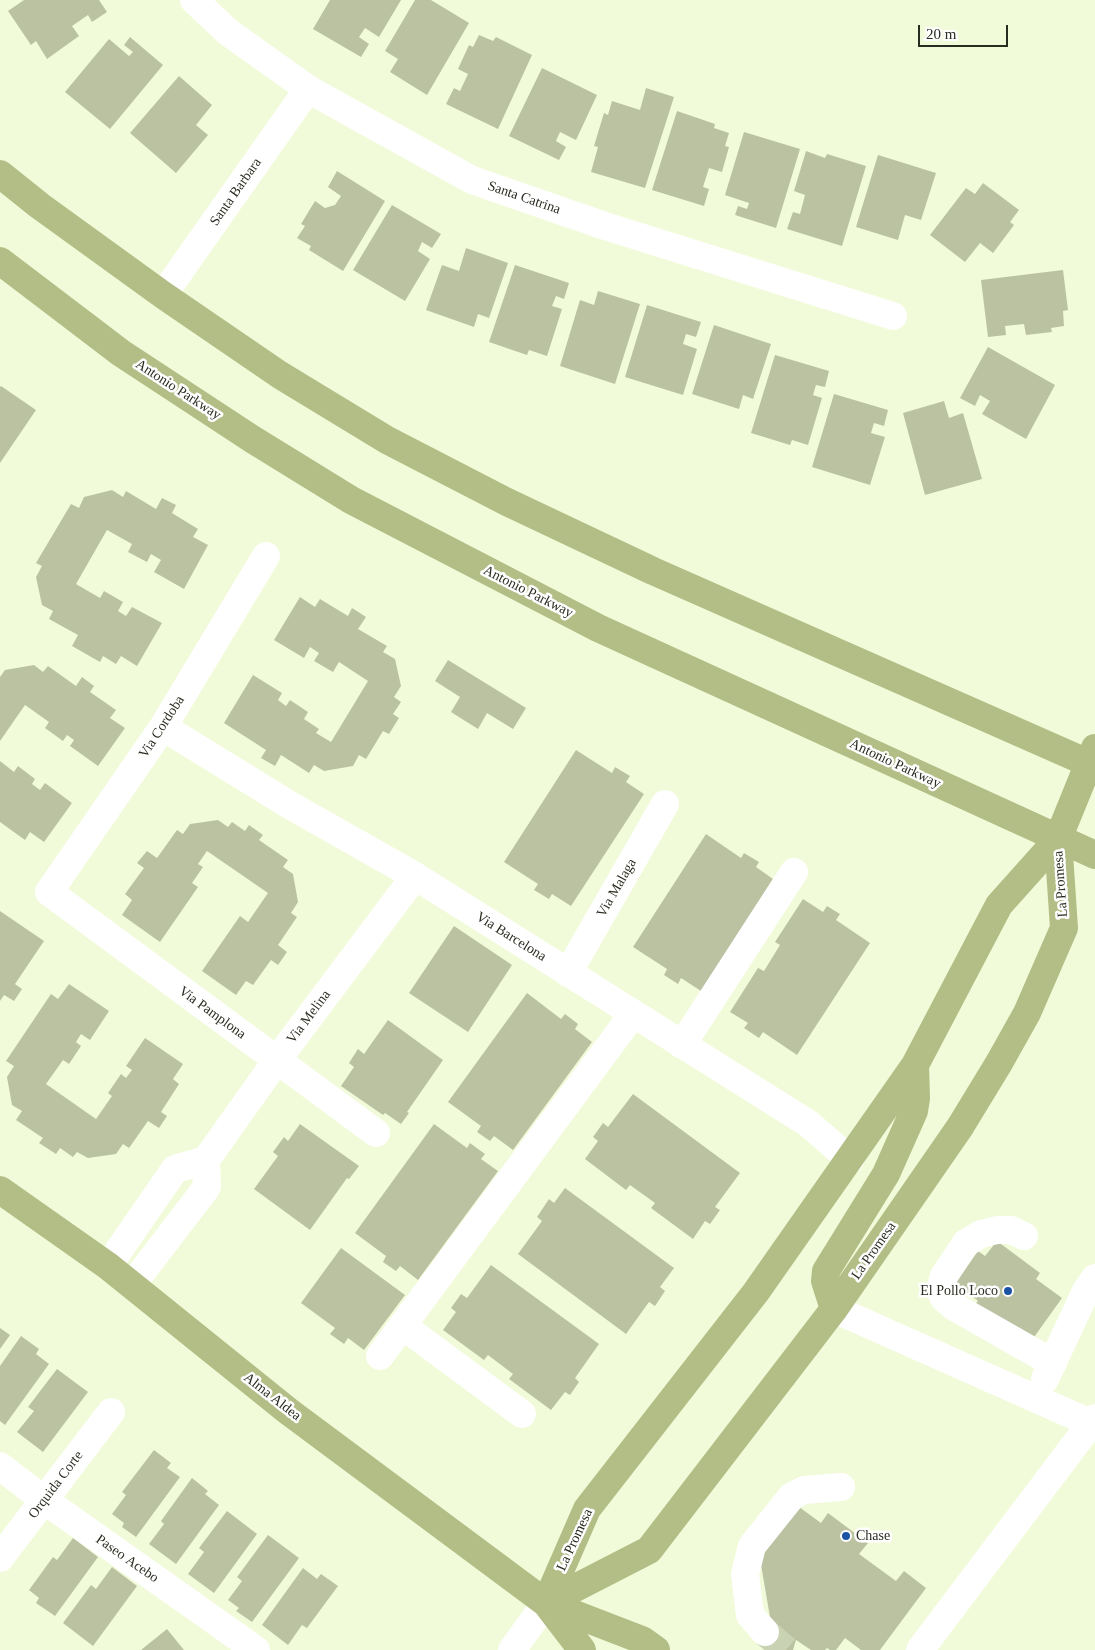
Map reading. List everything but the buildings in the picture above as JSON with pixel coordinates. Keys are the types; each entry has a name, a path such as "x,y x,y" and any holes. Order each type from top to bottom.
{"main road":[{"path":"0,174 40,206 163,295 280,375 387,440 506,502 653,571 1093,759 1058,839"},
{"name":"Antonio Parkway","path":"0,261 121,353 351,500 598,628 1095,855"},
{"name":"La Promesa","path":"546,1603 587,1509 756,1292 850,1160 915,1065 999,905 1058,839"},
{"name":"La Promesa","path":"546,1603 649,1550 834,1309 960,1127 1027,1012 1064,928 1058,839"},
{"path":"834,1309 825,1281 826,1270 886,1174 914,1111 916,1098 915,1065"},
{"name":"Alma Aldea","path":"0,1190 108,1266 288,1411 546,1603 642,1640 656,1650"},
{"name":"Alma Aldea","path":"546,1603 582,1650"}],"street":[{"name":"Santa Catrina","path":"194,0 228,32 308,89 472,180 605,226 893,316"},
{"name":"Santa Barbara","path":"163,295 308,89"},
{"name":"Via Cordoba","path":"49,892 163,727 266,556"},
{"name":"Via Barcelona","path":"163,727 288,804 415,876 809,1124 850,1160"},
{"name":"Via Malaga","path":"568,973 665,804"},
{"path":"682,1045 794,872"},
{"name":"Via Melina","path":"206,1160 277,1060 415,876"},
{"name":"Via Pamplona","path":"49,892 376,1133"},
{"path":"380,1356 633,1014"},
{"path":"108,1266 175,1169 206,1160 207,1187 132,1285"},
{"path":"1024,1236 1011,1230 997,1230 981,1234 966,1243 944,1276 941,1287 943,1297 953,1306 1052,1363"},
{"path":"1036,1399 1086,1291 1095,1278"},
{"path":"834,1309 1036,1399 1093,1422 920,1650"},
{"path":"403,1326 522,1414"},
{"name":"Orquida Corte","path":"0,1558 111,1412"},
{"name":"Paseo Acebo","path":"0,1466 44,1500 256,1650"},
{"path":"765,1632 750,1615 744,1574 752,1546 792,1496 804,1490 841,1487"},
{"path":"512,1650 546,1603"}],"tunnel":[{"path":"765,1632 786,1650"}],"place":[{"name":"El Pollo Loco","path":"1008,1291"},
{"name":"Chase","path":"846,1536"}]}
